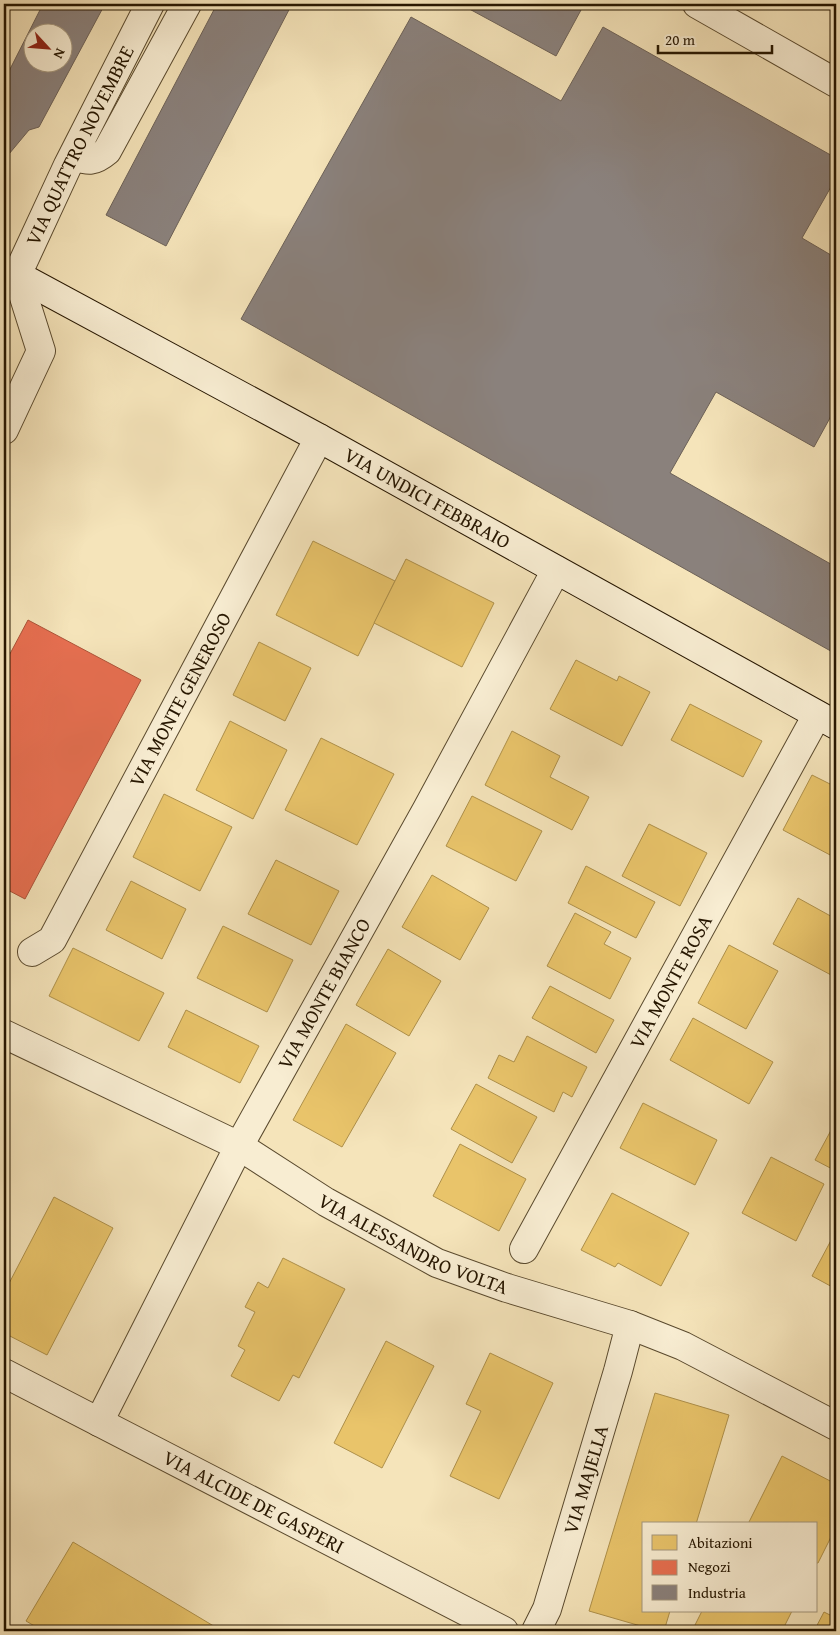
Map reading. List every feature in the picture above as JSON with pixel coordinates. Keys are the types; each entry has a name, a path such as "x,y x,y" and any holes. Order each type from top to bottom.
{"street":[{"name":"VIA QUATTRO NOVEMBRE","path":"11,277 150,4"},
{"path":"73,157 86,161 97,159 107,151 187,4"},
{"path":"697,4 836,83"},
{"path":"4,430 41,351 11,277"},
{"name":"VIA UNDICI FEBBRAIO","path":"11,277 318,438 827,720"},
{"name":"VIA MONTE GENEROSO","path":"32,952 52,940 318,438"},
{"name":"VIA MONTE BIANCO","path":"99,1422 238,1146 427,809 556,570"},
{"name":"VIA MONTE ROSA","path":"524,1248 827,720"},
{"name":"VIA ALESSANDRO VOLTA","path":"4,1034 238,1146 326,1202 437,1263 507,1288 630,1325 683,1346 836,1426"},
{"name":"VIA MAJELLA","path":"536,1631 547,1609 630,1325"},
{"name":"VIA ALCIDE DE GASPERI","path":"4,1373 504,1631"}],"building: Abitazioni":[{"path":"313,541 395,581 358,656 276,615"},
{"path":"406,559 494,603 462,667 374,623"},
{"path":"259,642 311,668 285,721 233,695"},
{"path":"576,660 617,681 619,676 650,692 622,746 550,709"},
{"path":"690,704 762,741 743,777 671,740"},
{"path":"230,721 287,750 253,819 196,790"},
{"path":"512,731 560,756 550,777 589,797 572,830 485,785"},
{"path":"321,738 394,774 357,845 285,810"},
{"path":"812,775 836,787 836,847 832,856 783,830"},
{"path":"164,794 232,827 200,891 133,857"},
{"path":"472,796 542,831 516,881 446,846"},
{"path":"649,824 707,853 680,906 622,876"},
{"path":"276,860 339,891 311,945 248,914"},
{"path":"586,866 655,902 636,938 568,903"},
{"path":"432,875 489,908 460,960 402,927"},
{"path":"131,881 186,909 162,959 106,930"},
{"path":"798,898 836,919 836,971 833,976 773,944"},
{"path":"575,913 611,932 604,944 631,958 610,999 547,966"},
{"path":"223,926 293,960 267,1012 197,978"},
{"path":"729,945 778,971 746,1029 698,1003"},
{"path":"73,948 164,993 139,1041 49,996"},
{"path":"388,949 441,981 409,1036 356,1005"},
{"path":"550,986 614,1020 596,1053 532,1018"},
{"path":"186,1010 259,1046 240,1083 168,1047"},
{"path":"693,1018 773,1062 749,1104 670,1060"},
{"path":"346,1024 396,1053 342,1147 293,1120"},
{"path":"527,1036 587,1067 572,1097 563,1092 554,1112 488,1078 499,1055 514,1062"},
{"path":"476,1084 537,1117 512,1163 451,1129"},
{"path":"643,1103 717,1140 695,1185 620,1148"},
{"path":"836,1121 836,1171 815,1160"},
{"path":"460,1144 526,1179 499,1231 433,1196"},
{"path":"771,1157 824,1184 796,1241 742,1213"},
{"path":"612,1193 689,1233 661,1286 618,1263 615,1267 581,1250"},
{"path":"54,1197 113,1228 47,1355 4,1333 4,1293"},
{"path":"836,1231 836,1289 812,1276"},
{"path":"283,1258 345,1289 299,1378 293,1375 279,1401 231,1376 245,1350 238,1346 255,1312 245,1307 258,1282 268,1288"},
{"path":"386,1341 434,1366 382,1468 334,1443"},
{"path":"490,1353 553,1383 499,1499 450,1476 481,1411 466,1404"},
{"path":"655,1393 729,1415 697,1522 642,1522 642,1612 670,1612 664,1631 658,1631 589,1611"},
{"path":"782,1456 836,1484 836,1527 818,1563 818,1522 749,1522"},
{"path":"73,1542 222,1631 43,1631 26,1621"},
{"path":"702,1612 792,1612 782,1631 692,1631"},
{"path":"824,1612 836,1618 836,1631 814,1631"}],"building: Negozi":[{"path":"28,620 141,680 25,899 4,888 4,665"}],"building: Industria":[{"path":"43,4 105,4 72,66 72,22 34,22"},
{"path":"217,4 292,4 166,246 106,215"},
{"path":"463,4 569,4 581,10 556,56"},
{"path":"411,17 561,101 603,27 836,158 836,178 802,238 836,258 836,407 814,447 716,392 670,473 836,567 836,654 241,319"},
{"path":"22,45 22,72 69,72 39,127 29,130 4,160 4,81"}]}
